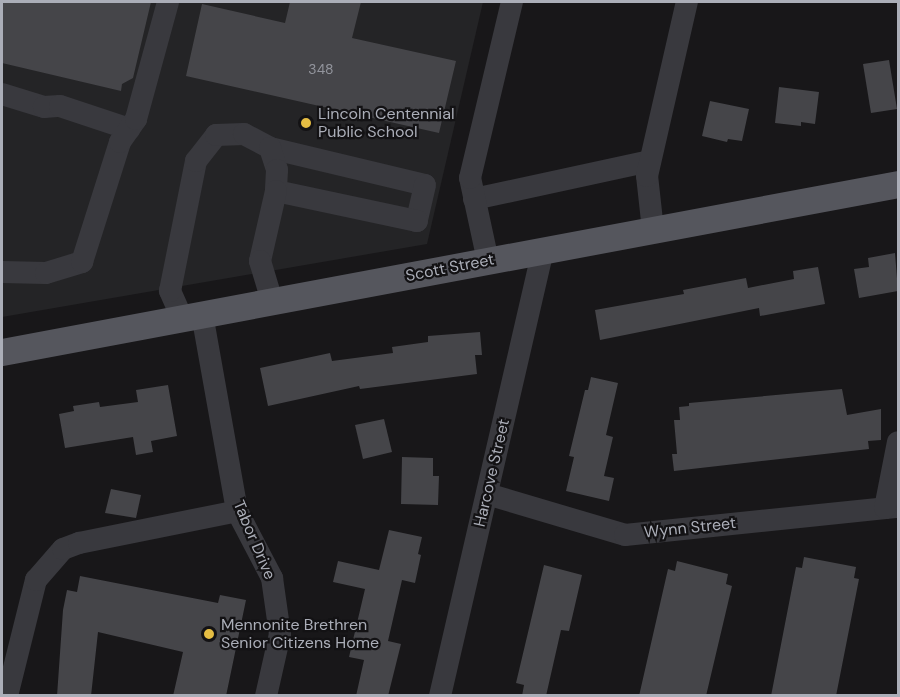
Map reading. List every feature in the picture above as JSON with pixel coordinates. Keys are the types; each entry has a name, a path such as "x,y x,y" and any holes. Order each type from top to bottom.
{"main road":[{"name":"Scott Street","path":"2,352 898,184"}],"street":[{"path":"2,273 46,273 82,262 120,142 136,119 168,2"},
{"path":"488,261 470,178 512,2"},
{"path":"653,230 647,176 687,2"},
{"path":"2,94 44,107 60,106 129,129"},
{"name":"Tabor Drive","path":"266,696 280,634 272,578 237,511 192,316 171,291 196,161 216,135 244,134 270,148"},
{"path":"270,148 425,185 417,220 276,191"},
{"path":"270,148 277,170 276,191 260,261 272,301"},
{"path":"474,199 650,161"},
{"name":"Harcove Street","path":"440,696 543,250"},
{"path":"892,508 898,442"},
{"name":"Wynn Street","path":"487,494 625,535 892,508"},
{"path":"7,696 36,580 63,549 79,543 237,511"}],"shaded area":[{"name":"Lincoln Centennial Public School","path":"2,2 483,2 427,244 2,317"}],"building":[{"path":"2,2 151,2 133,78 122,84 121,91 2,63"},
{"path":"290,2 361,2 352,38 456,61 439,133 186,76 202,4 285,23"},
{"path":"889,60 897,109 871,113 863,64"},
{"path":"779,87 819,92 815,124 801,122 801,126 775,123"},
{"path":"710,101 749,109 742,141 728,139 727,142 702,136"},
{"path":"895,253 898,291 859,298 854,269 869,267 868,258"},
{"path":"818,267 825,304 760,316 759,308 600,340 595,310 684,294 683,290 746,278 748,288 794,279 793,271"},
{"path":"480,332 482,355 475,355 477,374 360,389 359,386 268,406 260,368 330,353 332,361 393,353 392,347 428,342 428,336"},
{"path":"591,377 618,383 606,435 613,437 604,476 614,478 609,501 566,491 574,457 569,456 585,390 588,390"},
{"path":"168,385 177,436 151,441 153,452 136,455 133,437 65,448 59,414 74,411 73,406 99,402 100,407 138,402 136,390"},
{"path":"842,389 847,415 881,409 881,440 868,441 869,449 674,471 672,454 677,454 674,420 680,420 679,407 689,406 689,403"},
{"path":"384,419 392,452 363,459 355,425"},
{"path":"402,457 433,458 433,476 439,476 438,505 401,504"},
{"path":"111,489 141,495 136,518 105,513"},
{"path":"389,530 422,537 418,554 421,555 415,583 402,580 388,641 401,644 388,696 356,696 364,660 349,657 365,589 333,582 338,561 379,570"},
{"path":"804,557 856,567 854,578 859,579 836,696 771,696 796,567 802,568"},
{"path":"677,561 728,574 726,584 732,586 706,696 639,696 668,569 675,571"},
{"path":"544,565 582,575 569,631 561,630 546,696 522,696 524,685 516,683"},
{"name":"Mennonite Brethren Senior Citizens Home","path":"80,576 218,603 220,595 246,600 226,696 173,696 183,652 98,632 91,696 57,696 63,610 67,590 77,592"}],"place":[{"name":"Lincoln Centennial Public School","path":"306,123"},
{"name":"Mennonite Brethren Senior Citizens Home","path":"209,634"}]}
